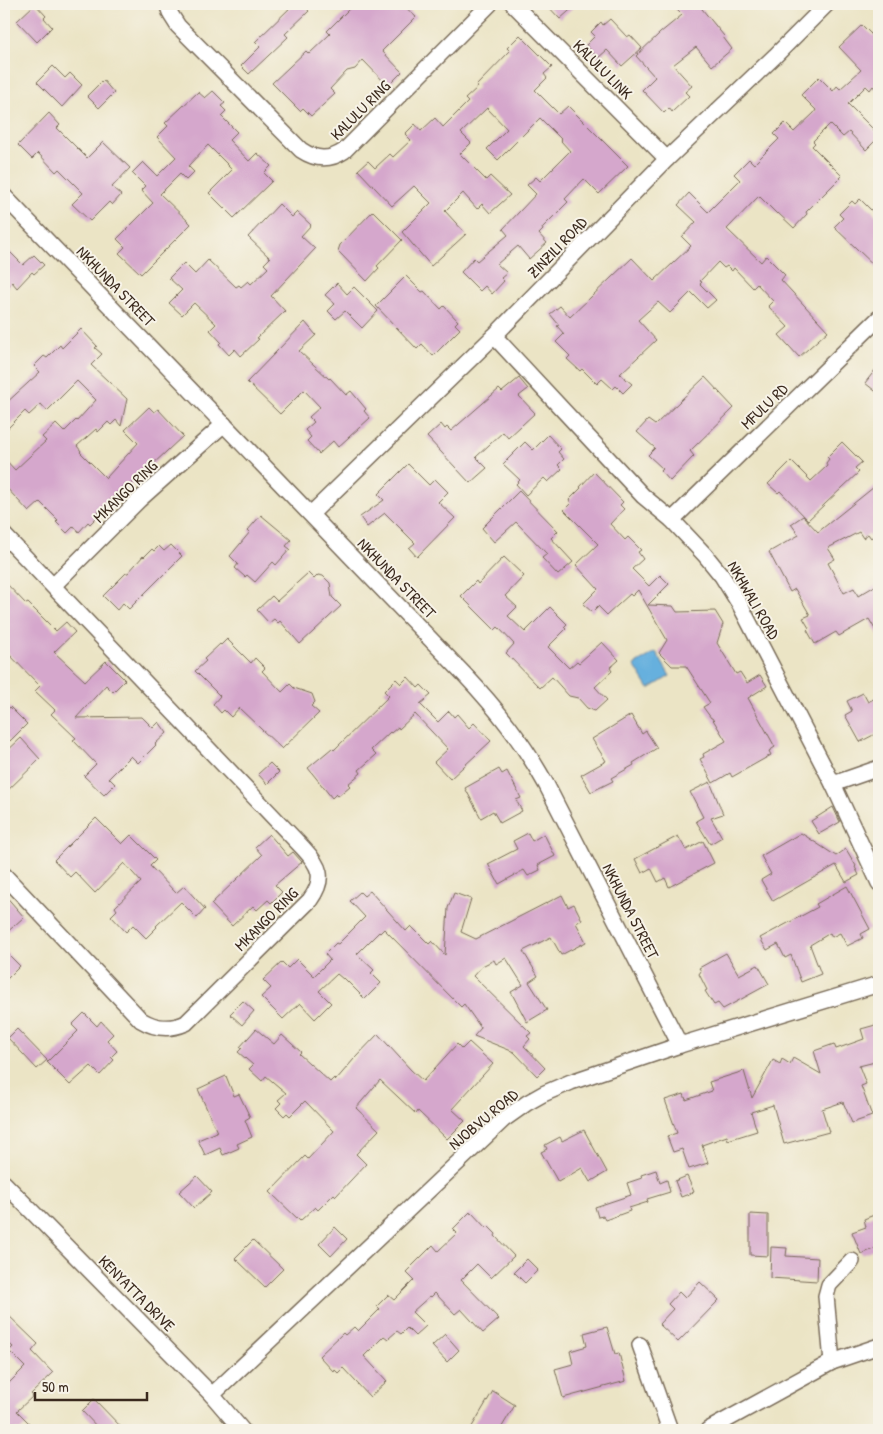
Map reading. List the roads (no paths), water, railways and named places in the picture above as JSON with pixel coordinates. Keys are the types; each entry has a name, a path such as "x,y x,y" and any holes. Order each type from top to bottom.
{"street":[{"name":"KALULU RING","path":"167,4 178,26 301,150 309,156 328,159 336,157 344,151 490,4"},
{"name":"KALULU LINK","path":"513,4 667,159"},
{"name":"ZINZILI ROAD","path":"312,514 494,336 667,159 776,56 827,4"},
{"name":"NKHUNDA STREET","path":"4,196 312,514 464,674 500,715 523,745 546,784 680,1046"},
{"name":"MFULU RD","path":"672,520 879,318"},
{"name":"NKHWALI ROAD","path":"494,336 644,496 672,520 722,576 740,605 833,784 879,883"},
{"name":"MKANGO RING","path":"53,586 139,500 224,424"},
{"name":"MKANGO RING","path":"4,535 303,848 313,859 320,874 317,889 310,900 186,1023 173,1028 151,1026 141,1020 4,875"},
{"path":"833,784 879,768"},
{"name":"NJOBVU ROAD","path":"212,1395 503,1120 527,1103 556,1088 680,1046 879,984"},
{"name":"KENYATTA DRIVE","path":"4,1183 212,1395 242,1430"},
{"path":"832,1362 826,1296 829,1285 852,1260"},
{"path":"640,1344 670,1430"},
{"path":"708,1430 832,1362 879,1346"}],"water":[{"path":"656,652 670,676 649,689 634,665"}]}
